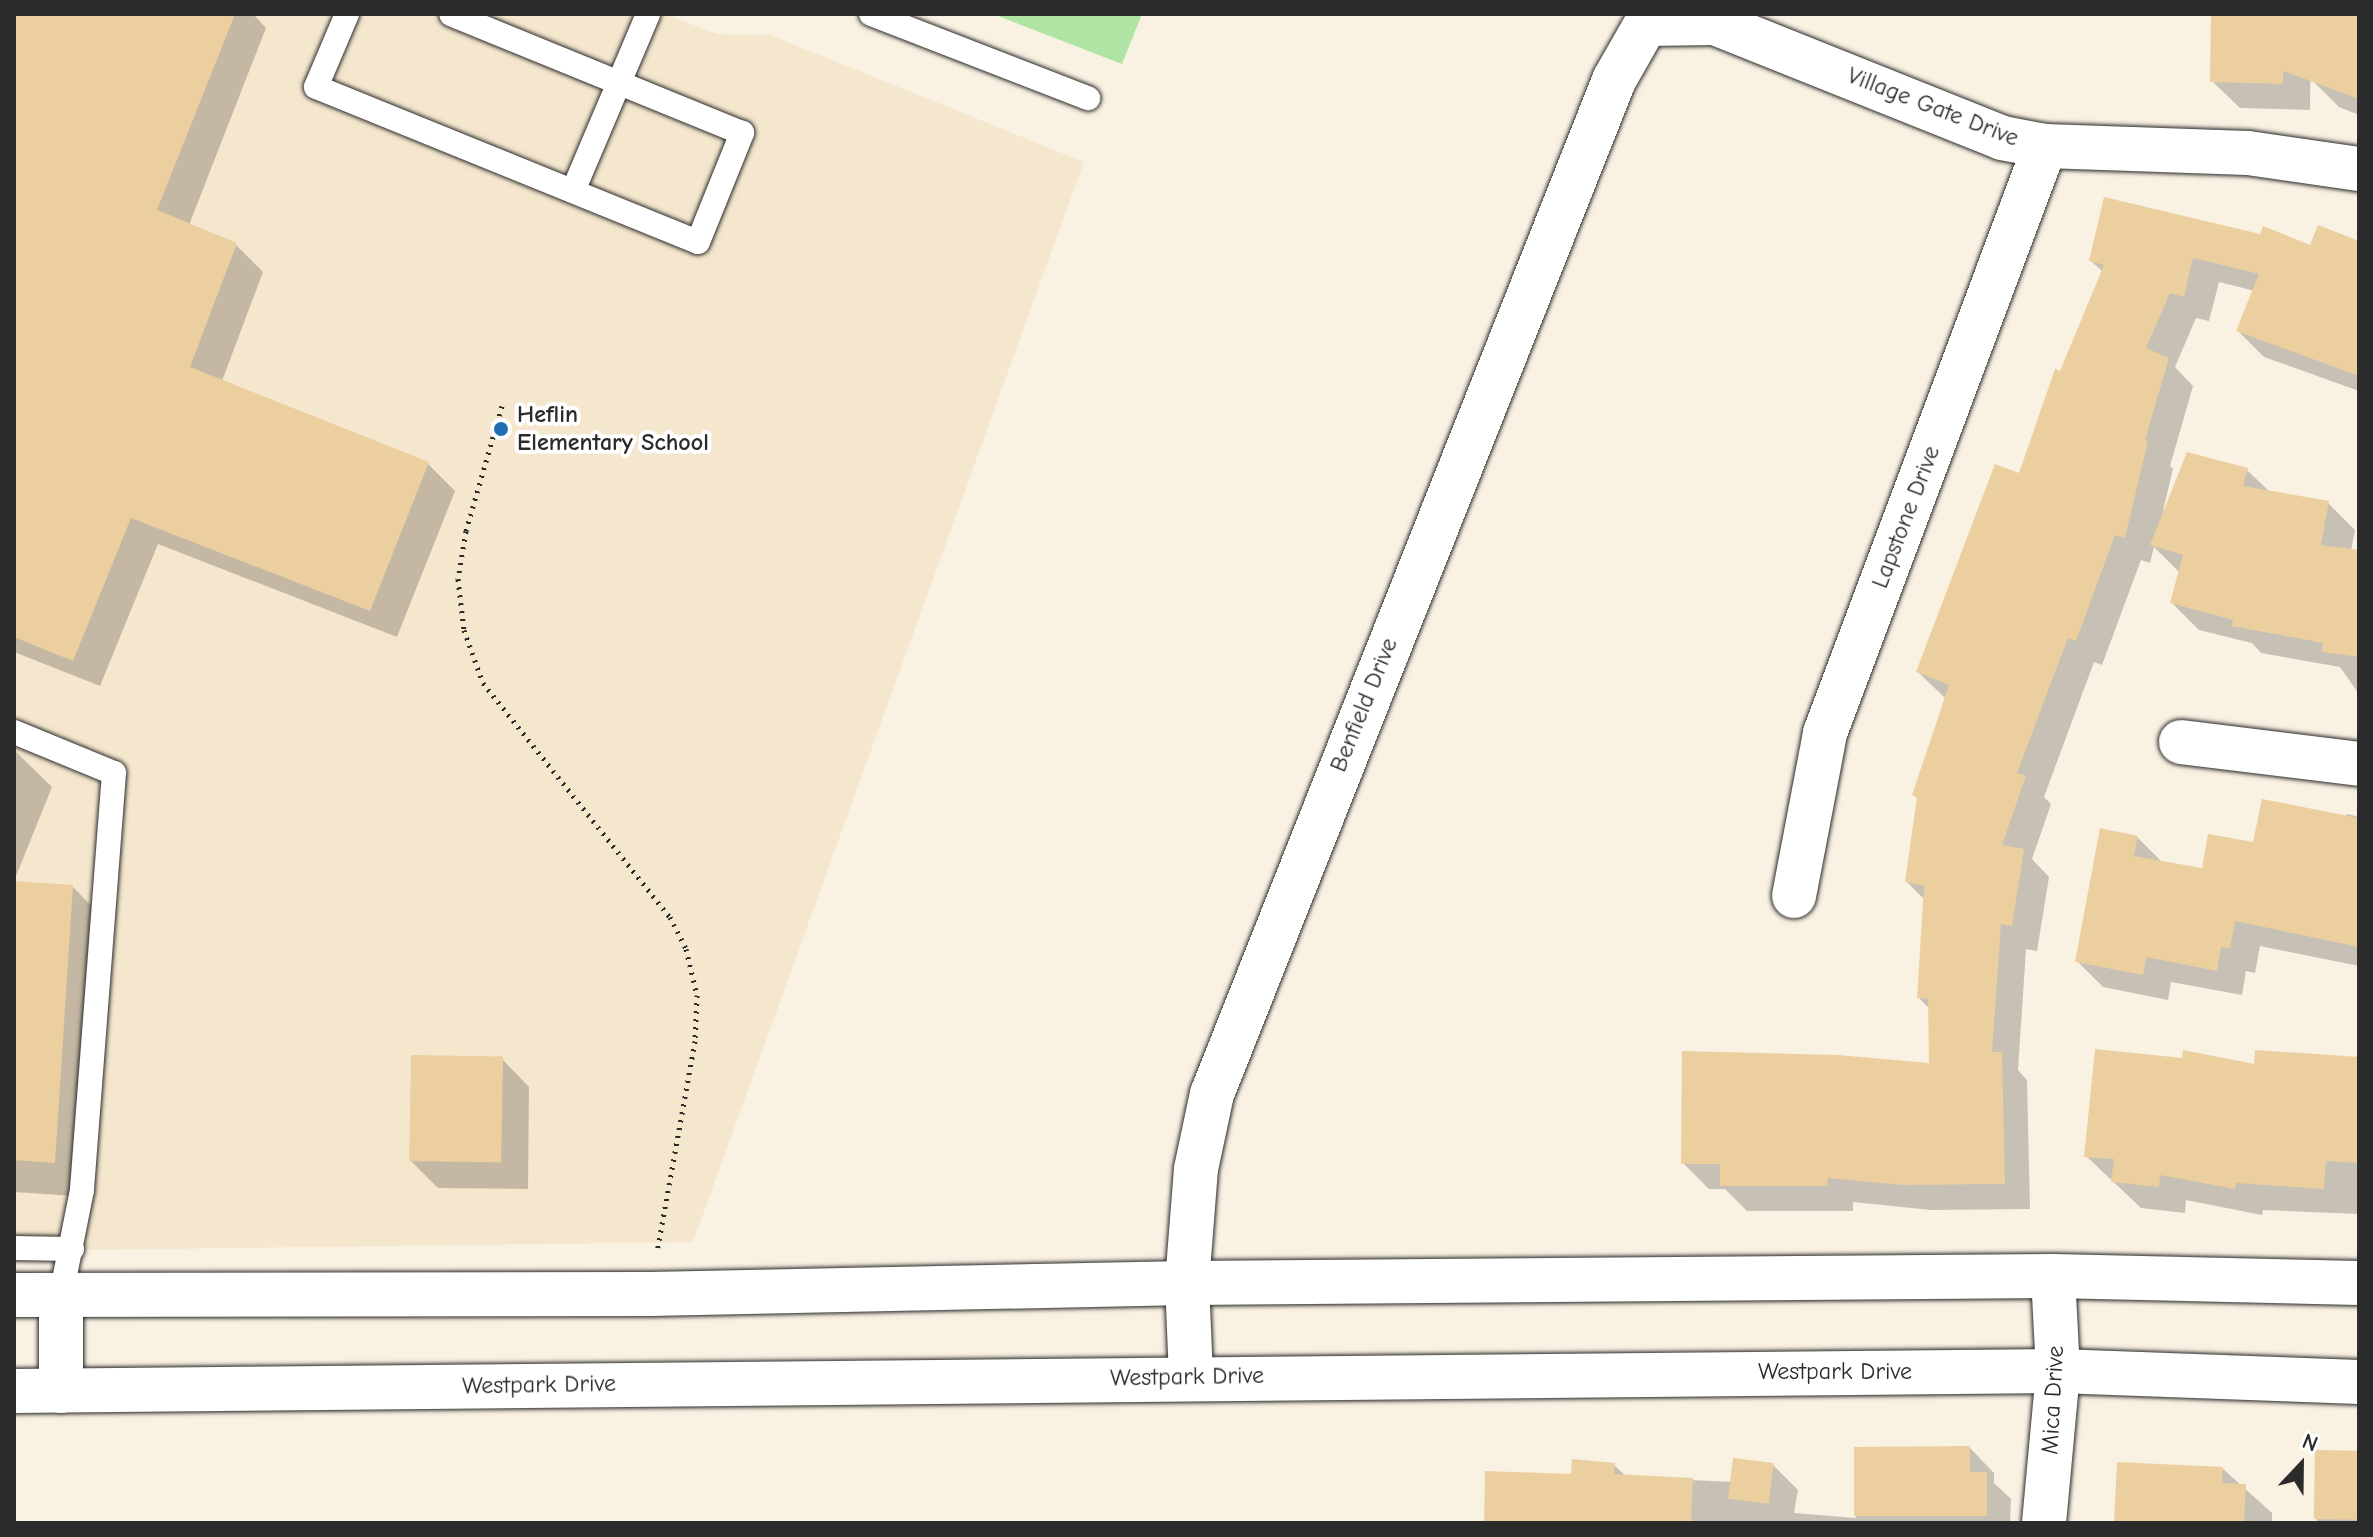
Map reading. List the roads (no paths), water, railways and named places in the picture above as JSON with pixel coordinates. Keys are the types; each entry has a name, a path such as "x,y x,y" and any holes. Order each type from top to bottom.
{"main road":[{"name":"Village Gate Drive","path":"1628,54 1646,24 1715,23 2002,138 2045,146 2248,153 2359,169"},
{"name":"Benfield Drive","path":"1191,1377 1187,1283 1196,1169 1212,1094 1608,95 1628,54"},
{"name":"Lapstone Drive","path":"1794,896 1825,733 2045,146"},
{"path":"2181,742 2359,764"},
{"path":"14,1295 650,1294 1187,1283 2053,1276 2359,1283"},
{"name":"Mica Drive","path":"2044,1523 2058,1371 2053,1276"},
{"path":"61,1295 61,1391"},
{"name":"Westpark Drive","path":"14,1391 1191,1377 2058,1371 2359,1382"}],"lane":[{"path":"347,14 316,87 698,242 742,133 451,14"},
{"path":"573,191 648,14"},
{"path":"871,14 1088,98"},
{"path":"14,732 114,773 82,1190 61,1295"},
{"path":"14,1248 72,1249"}],"place":[{"name":"Heflin Elementary School","path":"501,429"}]}
